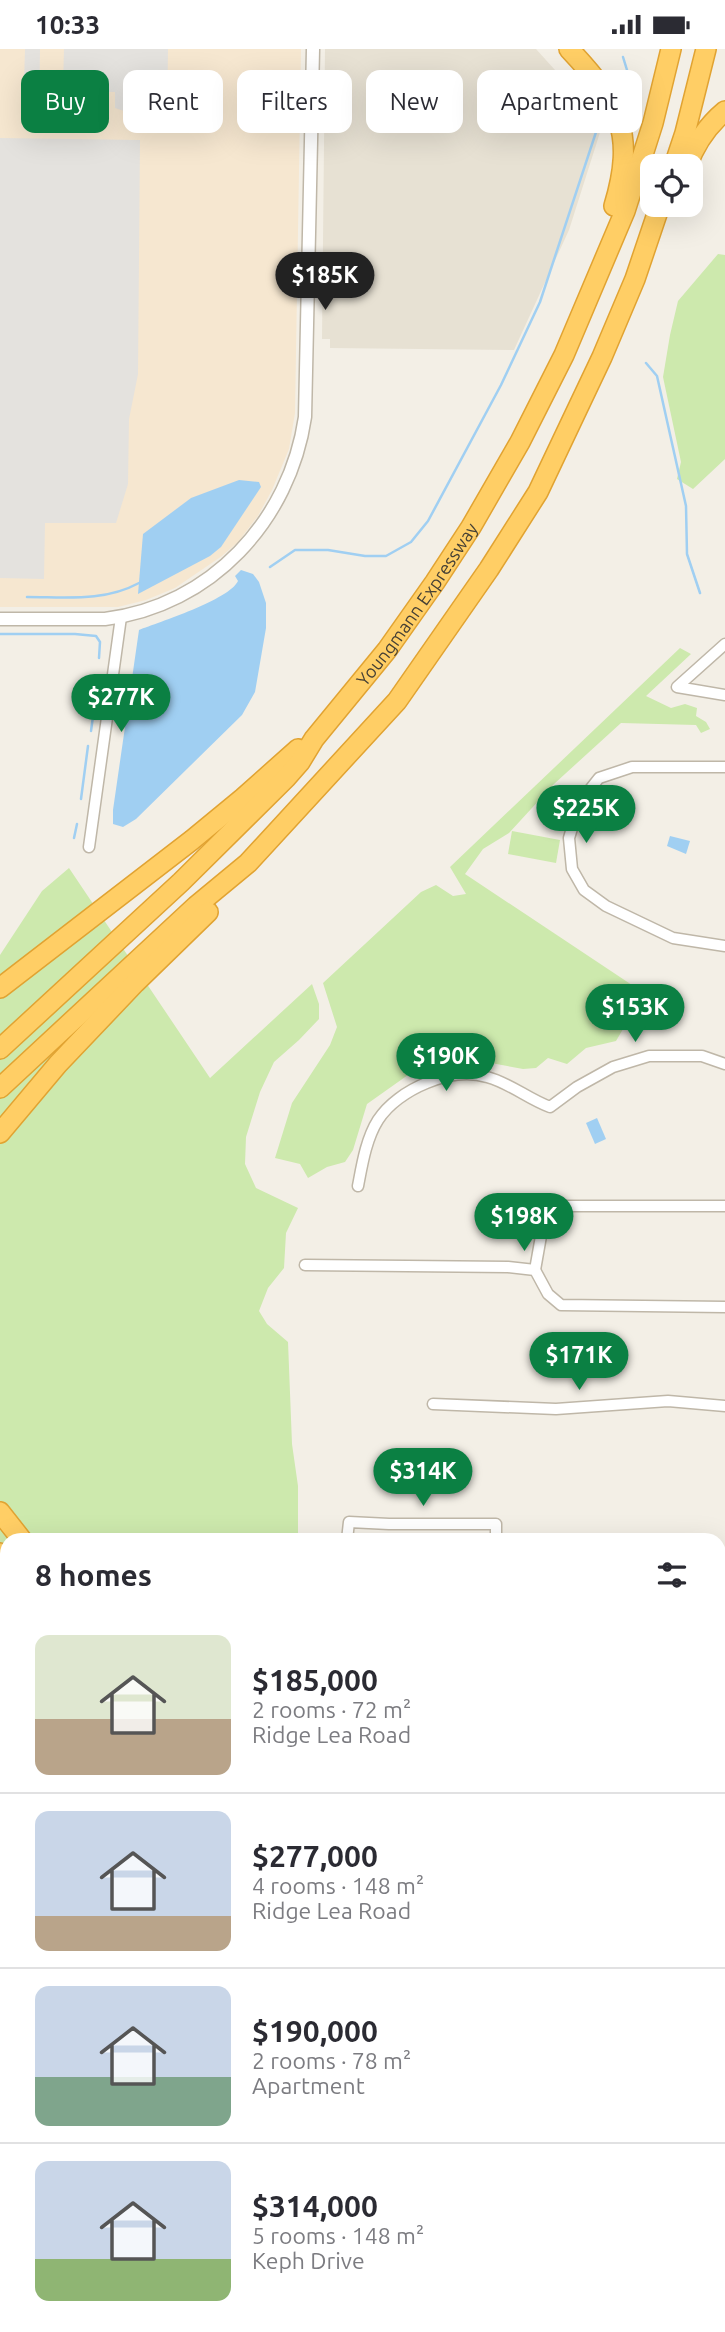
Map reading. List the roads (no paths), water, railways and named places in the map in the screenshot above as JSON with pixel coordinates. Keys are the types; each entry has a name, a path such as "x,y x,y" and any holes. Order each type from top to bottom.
{"highway":[{"path":"569,49 592,74 614,109 621,129 624,164 613,207 614,235"},
{"name":"Youngmann Expressway","path":"0,1049 235,830 300,762 314,739 387,650 471,527 505,471 551,383 587,303 625,211 649,139 671,49"},
{"path":"678,154 706,49"},
{"path":"692,154 705,131 725,111"},
{"path":"0,1133 58,1063 204,916 248,863 397,701 489,569 538,492 602,358 635,279 656,217"},
{"path":"538,492 559,468 585,422 629,328 670,217"},
{"path":"0,988 192,841 243,799 291,753 314,739"},
{"path":"0,1088 196,906 248,863"},
{"path":"0,1512 16,1533"}],"street":[{"path":"0,619 81,620 121,617 166,603 182,596 226,566 244,549 271,514 297,458 306,398 313,49"},
{"path":"89,847 121,617"},
{"path":"725,644 677,687 725,695"},
{"path":"725,767 632,768 599,778 580,802 569,838 572,869 584,890 606,906 673,939 725,946"},
{"path":"358,1187 365,1153 377,1120 395,1100 426,1083 451,1075 484,1076 511,1085 550,1107 577,1087 614,1067 649,1056 702,1056 725,1064"},
{"path":"725,1206 555,1206 544,1219 535,1270 548,1294 561,1305 725,1307"},
{"path":"305,1265 508,1267 535,1270"},
{"path":"433,1404 556,1409 668,1401 725,1406"},
{"path":"348,1533 349,1522 496,1524 496,1533"}],"water":[{"path":"239,480 259,482 261,487 221,547 210,556 138,594 143,534 191,498"},
{"path":"241,570 253,574 259,582 266,603 266,628 255,692 242,715 136,819 123,827 113,824 139,630 222,596 238,581 235,576"},
{"path":"670,836 690,841 686,854 667,846"},
{"path":"597,1118 606,1139 595,1144 586,1123"}],"waterway":[{"path":"623,57 627,70"},
{"path":"270,567 295,550 328,550 365,556 386,556 411,542 428,521 501,385 540,302 596,133"},
{"path":"646,363 657,376 686,506 687,554 700,593"},
{"path":"27,597 98,596 139,583"},
{"path":"0,634 96,636 100,642 99,658"},
{"path":"91,731 94,709"},
{"path":"81,799 88,746"},
{"path":"74,838 77,824"}]}
